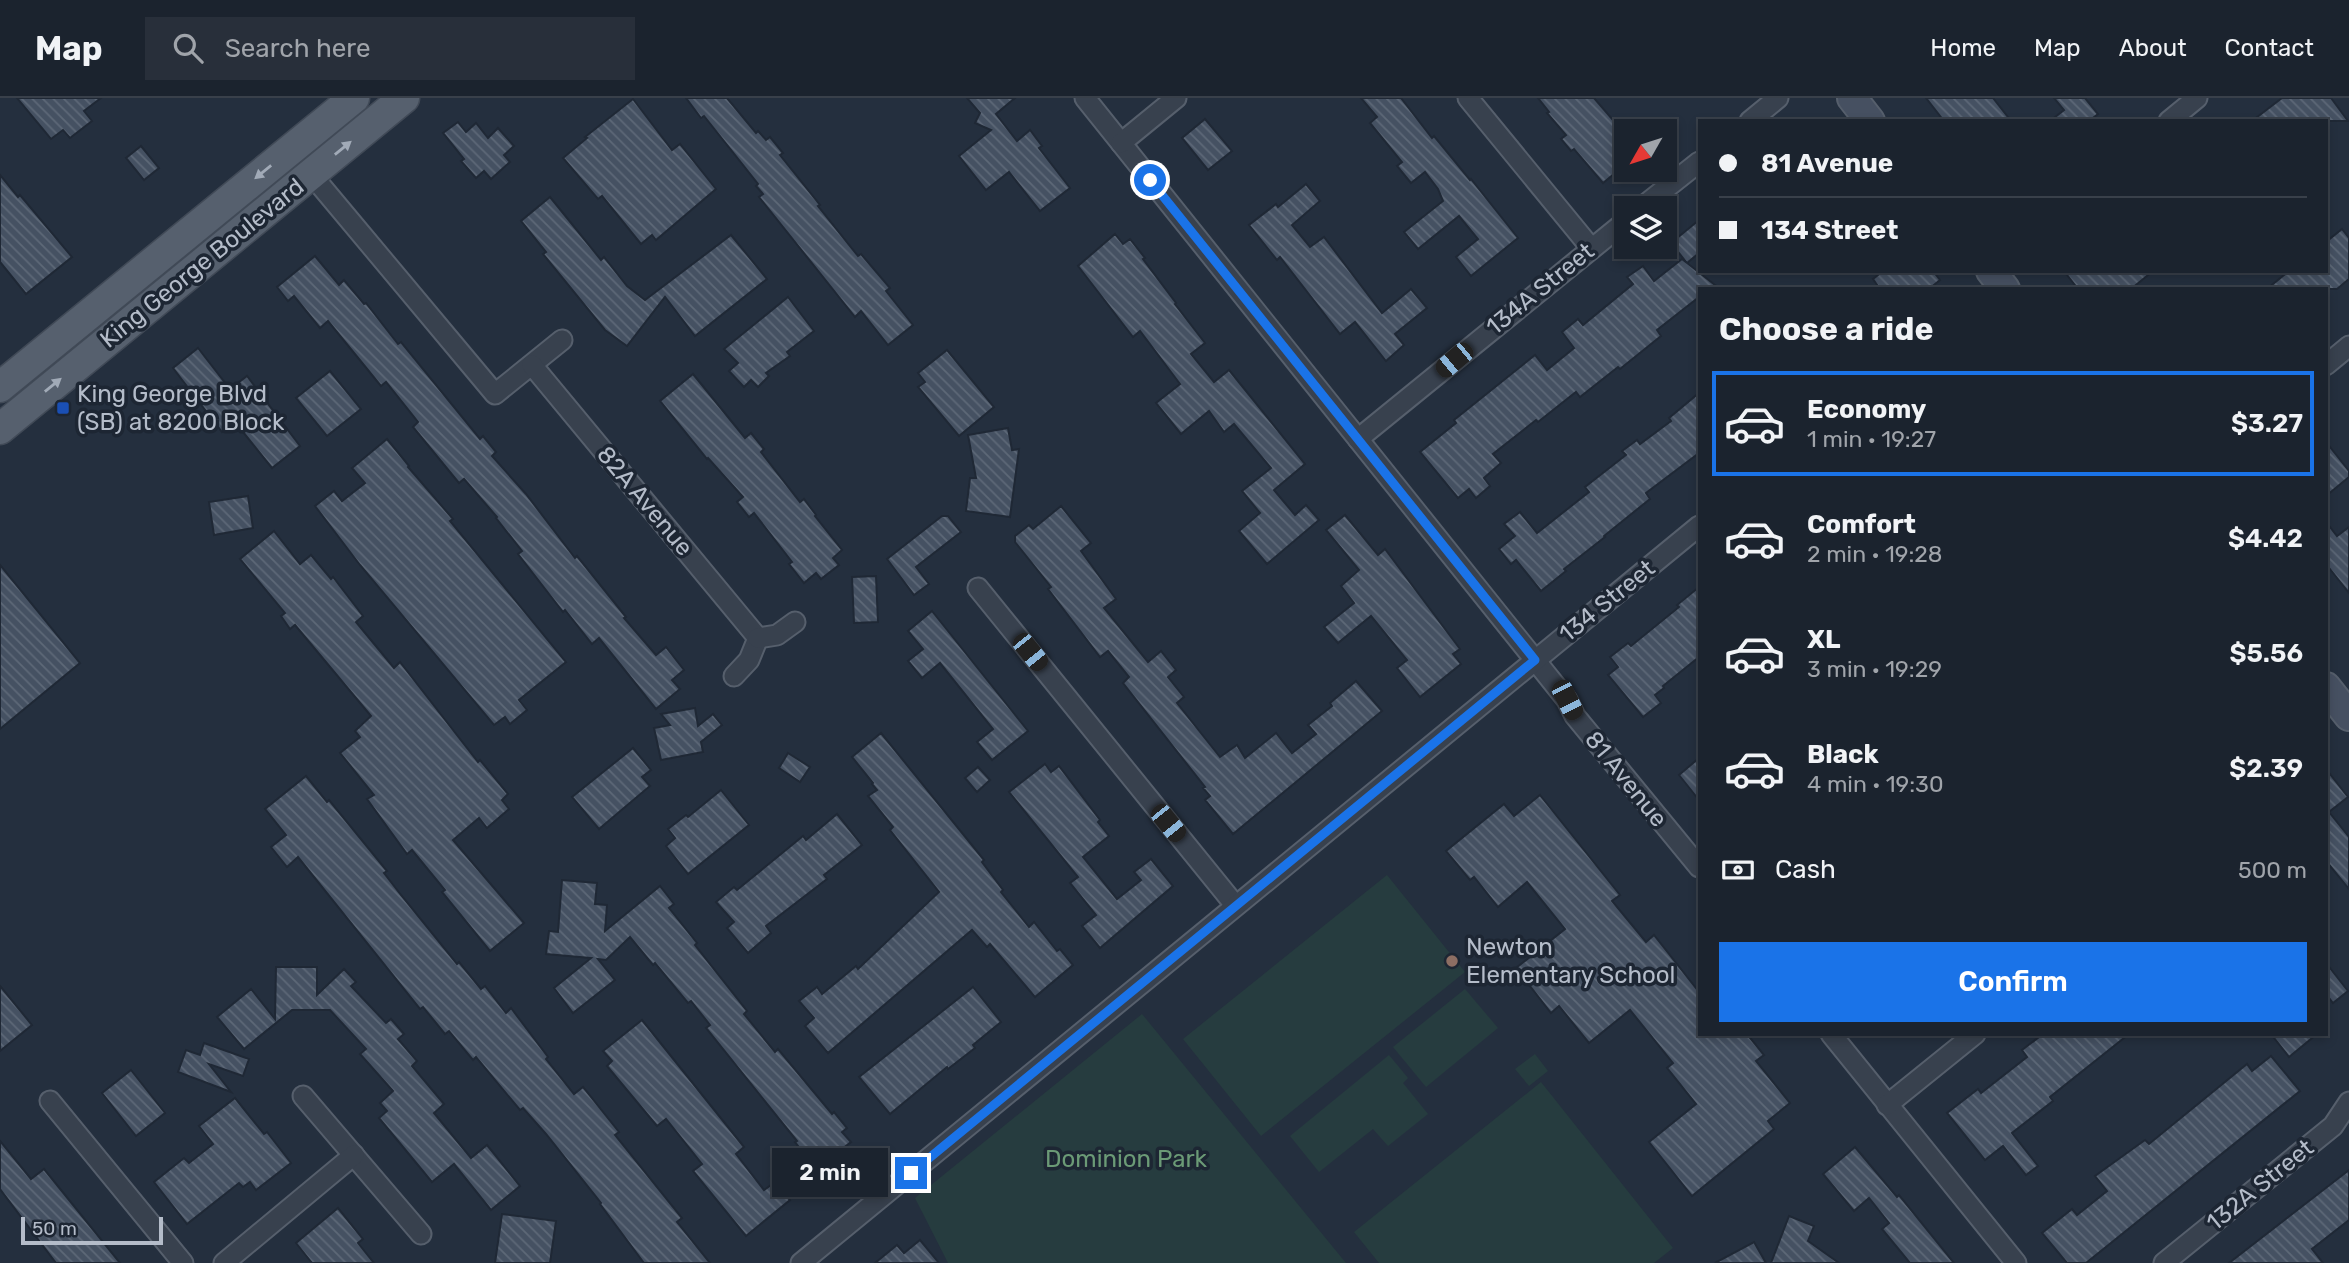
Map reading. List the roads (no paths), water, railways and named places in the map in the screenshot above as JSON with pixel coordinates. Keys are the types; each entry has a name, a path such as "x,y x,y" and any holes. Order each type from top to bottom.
{"main road":[{"name":"King George Boulevard","path":"0,387 354,98"},
{"name":"King George Boulevard","path":"0,429 404,98"},
{"path":"1852,98 1868,119"},
{"path":"2328,689 2348,714"}],"street":[{"name":"81 Avenue","path":"1085,98 1567,700 1575,716 1698,866"},
{"path":"1121,143 1176,98"},
{"path":"1468,98 1591,248"},
{"path":"1753,119 1779,98"},
{"path":"2171,119 2197,98"},
{"path":"1656,196 1698,163"},
{"path":"311,174 495,394 562,340"},
{"name":"134A Street","path":"1358,439 1614,230"},
{"path":"2328,363 2349,346"},
{"name":"82A Avenue","path":"532,365 758,638"},
{"name":"134 Street","path":"801,1263 1698,527"},
{"path":"978,587 1235,905"},
{"path":"734,676 749,660 758,638 777,635 795,622"},
{"path":"1833,1036 2016,1263"},
{"path":"1887,1105 1973,1036"},
{"path":"303,1096 421,1234"},
{"path":"50,1101 183,1263"},
{"name":"132A Street","path":"2164,1263 2333,1126 2349,1102"},
{"path":"224,1263 354,1155"}],"place":[{"name":"King George Blvd (SB) at 8200 Block","path":"63,408"},
{"name":"Newton Elementary School","path":"1452,961"}],"park label":[{"name":"Dominion Park","path":"1126,1159"}]}
